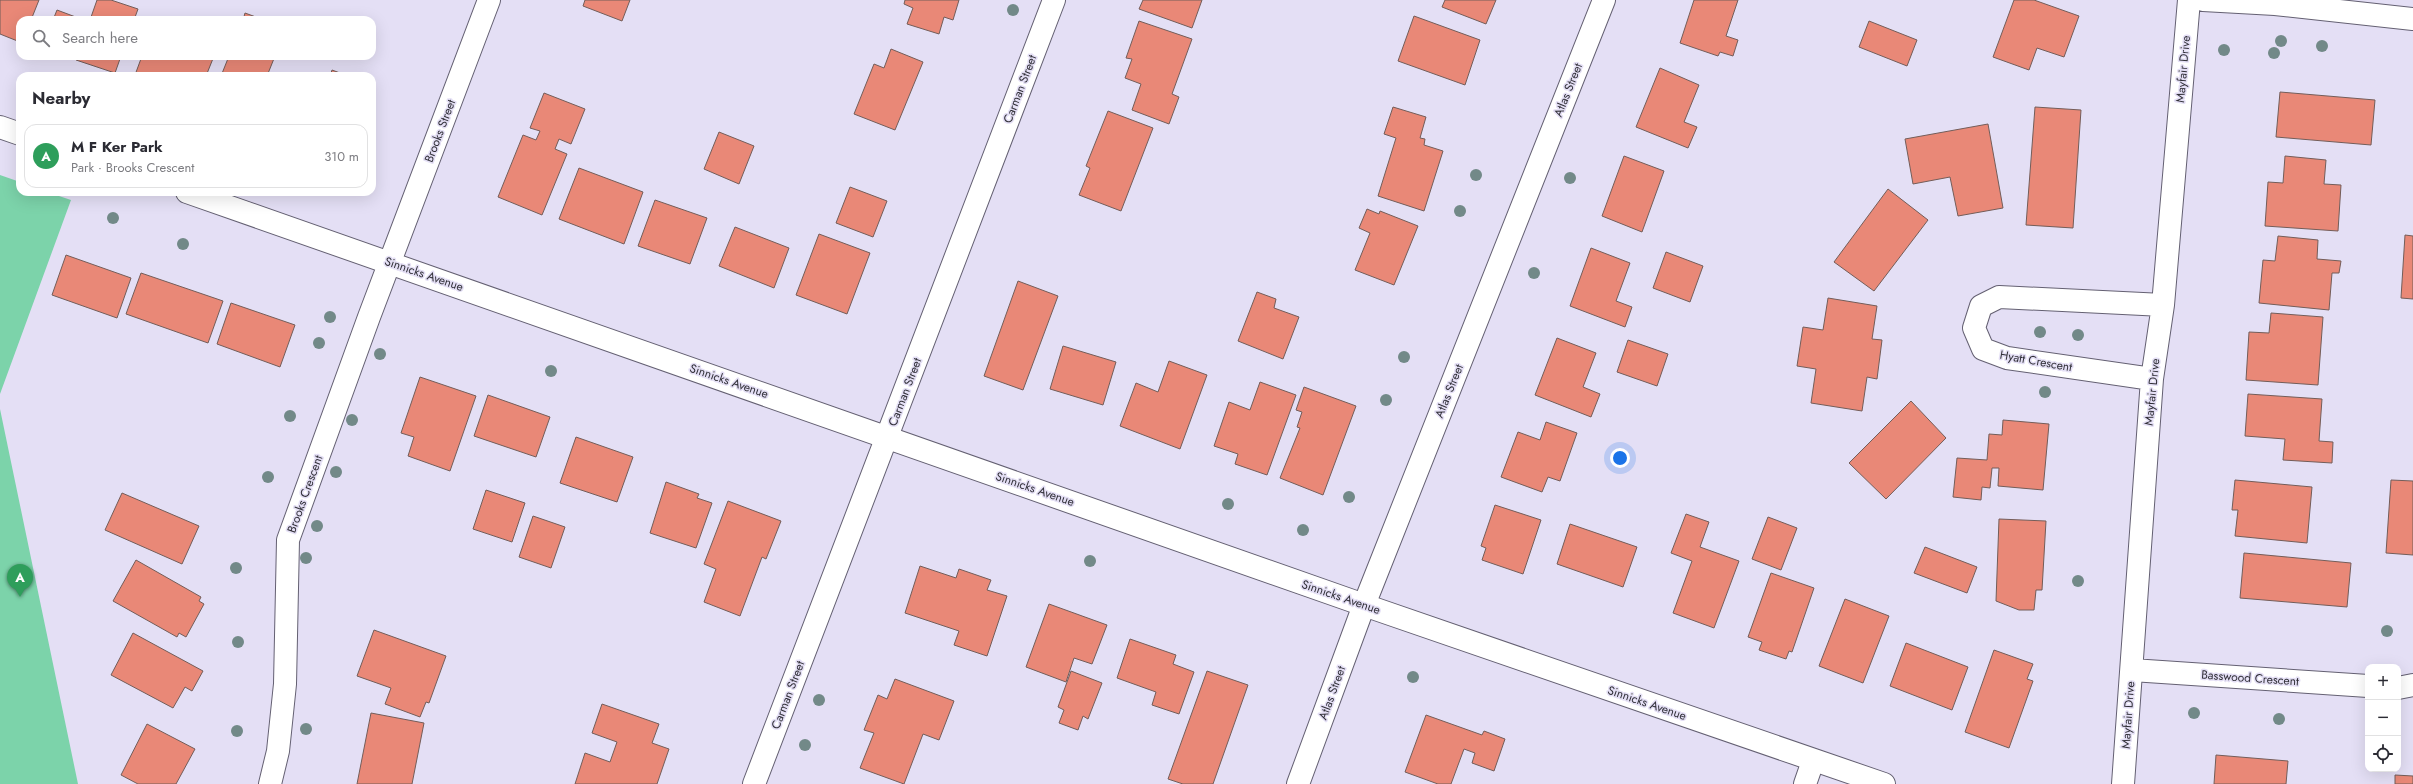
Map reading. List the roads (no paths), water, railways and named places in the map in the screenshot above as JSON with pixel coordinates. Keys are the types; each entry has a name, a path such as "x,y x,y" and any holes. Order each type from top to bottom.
{"street":[{"name":"Brooks Street","path":"390,262 489,0"},
{"name":"Carman Street","path":"754,784 1054,0"},
{"name":"Atlas Street","path":"1298,784 1364,605 1604,0"},
{"name":"Mayfair Drive","path":"2123,784 2152,380 2163,305 2189,0"},
{"path":"2203,0 2275,4 2413,19"},
{"path":"0,127 16,133"},
{"name":"Sinnicks Avenue","path":"199,196 1364,605 1813,761 1884,784"},
{"name":"Brooks Crescent","path":"270,784 278,751 285,684 288,540 390,262"},
{"name":"Hyatt Crescent","path":"2152,380 2006,358 1983,349 1974,328 1980,306 1999,297 2163,305"},
{"name":"Basswood Crescent","path":"2132,670 2365,686"},
{"path":"2401,687 2413,685"},
{"path":"1805,784 1813,761"}],"place":[{"name":"M F Ker Park","path":"20,597"}]}
